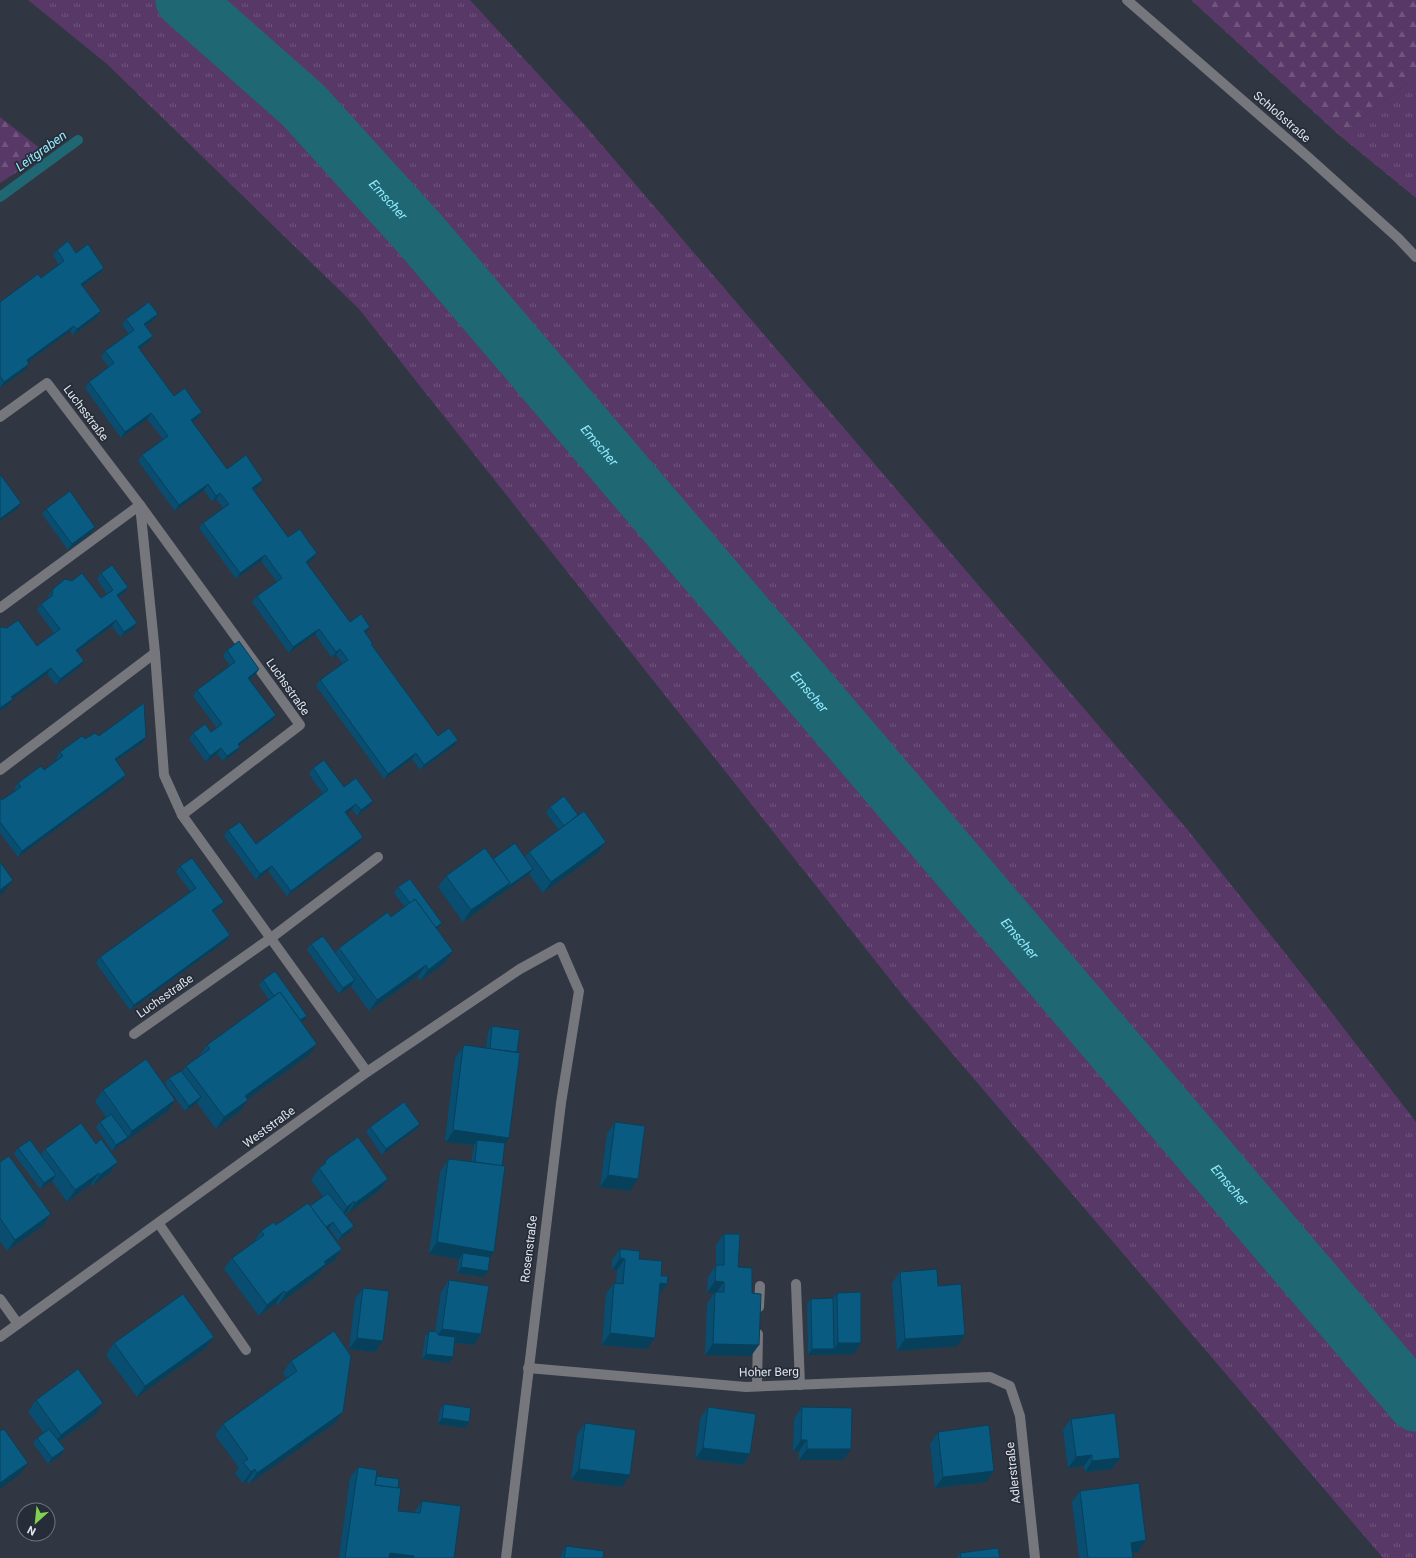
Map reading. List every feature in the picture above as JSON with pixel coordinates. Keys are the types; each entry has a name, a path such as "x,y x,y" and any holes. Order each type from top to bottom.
{"street":[{"name":"Schloßstraße","path":"1127,0 1308,157 1398,238 1416,257"},
{"name":"Luchsstraße","path":"0,416 47,382 140,505 300,725 182,815"},
{"path":"0,608 140,505"},
{"path":"140,505 155,653 164,775 182,815 367,1072"},
{"path":"0,770 155,653"},
{"name":"Luchsstraße","path":"134,1034 271,938 378,857"},
{"name":"Weststraße","path":"0,1337 159,1224 367,1072 520,968 560,947"},
{"name":"Rosenstraße","path":"506,1558 561,1103 579,991 560,947"},
{"path":"159,1224 246,1350"},
{"path":"796,1284 800,1385"},
{"path":"757,1386 760,1286"},
{"path":"0,1299 18,1324"},
{"name":"Hoher Berg","path":"528,1368 757,1386 990,1377 1010,1386"},
{"name":"Adlerstraße","path":"1010,1386 1020,1416 1035,1558"}],"green space":[{"path":"28,0 470,0 583,123 1187,829 1416,1122 1416,1558 1383,1558 904,997 359,309 107,64"},
{"path":"1191,0 1416,0 1416,77 1339,135"},
{"path":"1416,77 1416,198 1339,135"},
{"path":"0,117 46,153 0,183"}],"building":[{"path":"68,241 76,253 88,244 104,268 81,284 101,311 77,329 74,326 50,343 27,360 29,364 4,382 0,376 0,302 38,274 41,278 64,261 57,250"},
{"path":"149,302 158,314 144,324 153,336 138,347 174,396 185,388 202,412 191,420 227,469 246,455 263,480 252,488 288,537 300,529 317,553 306,562 350,622 361,614 370,627 364,631 373,644 371,644 438,736 449,728 458,740 424,765 416,753 388,774 320,680 348,660 340,649 336,652 319,629 293,647 257,596 282,578 265,555 240,573 203,523 229,504 220,493 216,496 208,484 179,505 142,455 168,436 151,413 125,432 89,382 114,363 105,351 134,330 126,319"},
{"path":"0,474 21,503 0,519"},
{"path":"70,491 95,527 72,544 46,509"},
{"path":"112,565 128,587 117,595 137,623 124,632 116,620 76,650 84,661 60,679 51,668 11,697 13,699 0,708 0,627 7,628 18,620 37,646 60,629 41,604 52,596 53,589 65,579 72,581 82,573 101,598 113,590 101,573"},
{"path":"239,641 259,669 248,678 276,715 238,744 240,747 227,756 221,748 210,756 193,733 205,724 211,732 222,724 197,690 235,662 227,650"},
{"path":"144,703 146,737 115,759 126,775 22,851 0,822 0,797 2,800 21,787 18,783 41,766 44,770 63,756 60,752 82,736 85,739 95,733 99,736"},
{"path":"324,760 344,787 356,778 373,801 361,810 356,804 345,812 363,837 291,891 272,866 260,874 228,830 240,822 256,844 328,790 313,768"},
{"path":"564,796 578,815 564,826 550,807"},
{"path":"584,811 606,842 551,882 529,852"},
{"path":"515,843 533,869 506,888 510,883 493,859"},
{"path":"485,848 510,883 471,910 446,876"},
{"path":"192,858 224,902 212,910 230,935 134,1005 100,957 196,888 180,866"},
{"path":"0,862 13,880 0,890"},
{"path":"410,879 442,923 435,928 415,899 410,903 398,887"},
{"path":"415,899 453,951 428,970 426,965 377,1000 339,948 388,912 391,917"},
{"path":"323,936 355,980 343,988 311,944"},
{"path":"275,971 307,1016 300,1020 280,992 274,996 263,980"},
{"path":"280,992 317,1044 245,1096 248,1100 224,1117 186,1066 210,1049 207,1045"},
{"path":"492,1026 520,1030 517,1052 490,1049"},
{"path":"465,1045 520,1053 509,1138 453,1129 463,1047"},
{"path":"146,1059 175,1100 132,1131 103,1090"},
{"path":"181,1071 201,1097 189,1106 169,1078"},
{"path":"404,1102 420,1124 386,1149 370,1127"},
{"path":"111,1114 128,1137 116,1145 100,1122"},
{"path":"615,1122 645,1126 638,1179 608,1175"},
{"path":"81,1123 96,1144 101,1139 118,1162 75,1190 45,1149"},
{"path":"358,1137 388,1179 355,1203 354,1201 347,1207 319,1168 326,1163 325,1162 327,1159"},
{"path":"30,1140 56,1175 44,1183 18,1148"},
{"path":"477,1140 505,1143 502,1166 475,1162"},
{"path":"9,1156 51,1214 15,1240 0,1218 0,1162"},
{"path":"450,1159 505,1166 494,1252 437,1242 448,1160"},
{"path":"328,1193 354,1226 342,1235 333,1222 326,1227 310,1206"},
{"path":"308,1203 342,1249 324,1262 326,1264 286,1293 284,1291 267,1305 232,1258 264,1235 261,1231 274,1222 276,1225"},
{"path":"724,1234 740,1234 738,1267 752,1268 752,1293 761,1294 759,1345 713,1344 715,1292 724,1292 724,1282 715,1281 716,1265 724,1265"},
{"path":"620,1249 640,1251 639,1259 662,1261 661,1276 668,1276 667,1284 660,1283 655,1338 610,1333 614,1283 623,1284 625,1259 620,1258"},
{"path":"463,1253 490,1257 488,1271 461,1267"},
{"path":"937,1269 938,1286 961,1284 965,1335 905,1339 900,1272"},
{"path":"449,1280 489,1286 481,1334 442,1329"},
{"path":"363,1288 389,1291 383,1341 357,1338"},
{"path":"861,1292 861,1343 838,1343 837,1293"},
{"path":"183,1294 214,1337 145,1386 114,1343"},
{"path":"833,1298 834,1349 812,1349 811,1299"},
{"path":"334,1331 351,1356 343,1412 257,1473 255,1469 251,1472 243,1462 248,1459 223,1424 297,1371 291,1361"},
{"path":"429,1331 438,1332 438,1335 455,1337 453,1357 426,1354"},
{"path":"78,1369 103,1403 61,1435 36,1400"},
{"path":"444,1404 471,1408 469,1422 442,1418"},
{"path":"708,1407 756,1414 750,1454 703,1448"},
{"path":"802,1407 852,1408 851,1449 807,1449 807,1440 801,1440"},
{"path":"1115,1413 1120,1458 1092,1461 1092,1455 1076,1457 1071,1419"},
{"path":"585,1423 636,1430 630,1475 579,1469"},
{"path":"989,1425 994,1471 943,1477 938,1432"},
{"path":"4,1429 28,1463 0,1483 0,1431"},
{"path":"49,1429 65,1449 52,1458 37,1438"},
{"path":"358,1467 377,1470 375,1485 401,1488 398,1511 420,1513 422,1501 461,1506 454,1558 414,1558 414,1556 390,1553 389,1558 345,1558"},
{"path":"377,1476 399,1479 398,1488 375,1485"},
{"path":"1139,1483 1146,1540 1131,1543 1133,1558 1088,1558 1080,1491"},
{"path":"566,1546 604,1551 603,1558 564,1558"},
{"path":"998,1548 1000,1558 961,1558 960,1553"}],"waterway":[{"name":"Emscher","path":"184,0 303,105 420,234 1416,1403"},
{"name":"Leitgraben","path":"0,197 78,140"}]}
